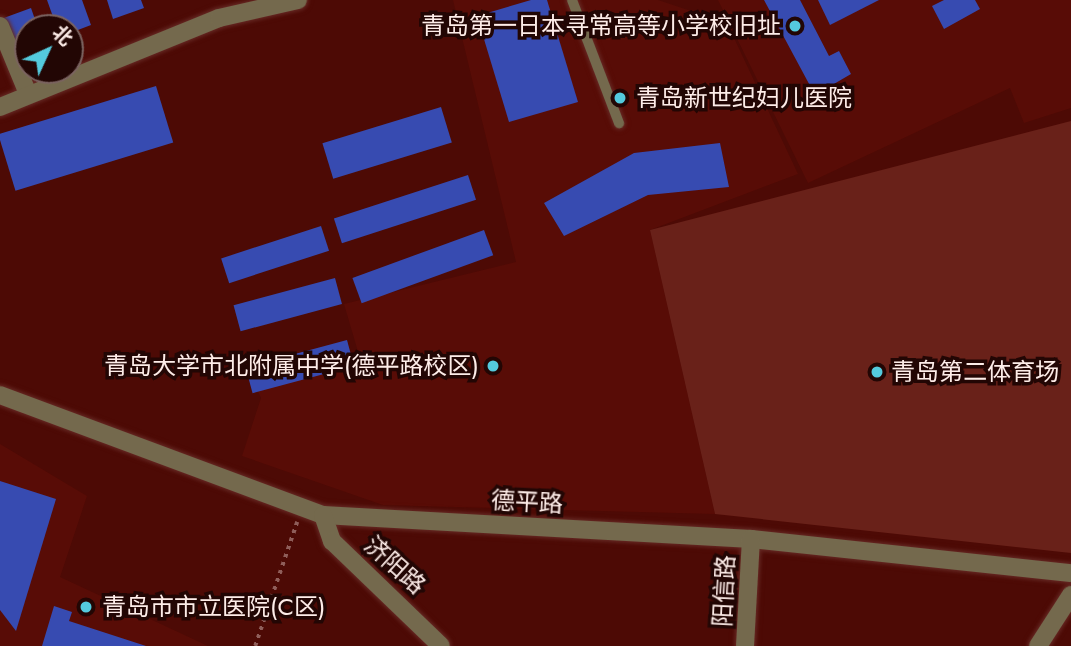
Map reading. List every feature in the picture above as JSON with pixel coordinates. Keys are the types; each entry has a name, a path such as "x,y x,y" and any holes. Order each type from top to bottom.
{"street":[{"path":"0,107 219,19 298,0"},
{"path":"0,26 28,94"},
{"name":"德平路","path":"0,396 219,471 301,509 323,514 751,540 1071,573"},
{"name":"济阳路","path":"323,514 332,541 441,646"},
{"name":"阳信路","path":"746,646 751,540"},
{"path":"1038,646 1071,595"}],"lane":[{"path":"572,0 619,123"}],"path":[{"path":"256,646 301,509"}],"shaded area":[{"path":"453,0 658,0 727,23 798,174 650,230 715,514 383,505 242,456 261,398 251,377 359,355 344,304 516,262"},
{"path":"718,0 1071,0 1071,108 1024,123 1010,88 808,183"},
{"name":"青岛第二体育场","path":"1071,121 1071,553 715,514 650,230"},
{"path":"0,444 87,496 60,577 208,646 0,646"}],"building":[{"path":"47,0 82,0 91,25 84,28 84,14 52,14"},
{"path":"107,0 141,0 144,8 113,19"},
{"path":"531,0 547,0 578,102 509,122 477,16"},
{"name":"青岛第一日本寻常高等小学校旧址","path":"764,0 800,0 829,56 839,51 851,74 815,95"},
{"path":"818,0 879,0 830,25"},
{"path":"944,0 975,0 980,9 944,29 932,6"},
{"path":"31,8 33,14 15,14"},
{"path":"14,14 14,55 13,55 1,19"},
{"path":"156,86 173,142 15,191 0,134"},
{"path":"441,107 452,142 333,179 322,143"},
{"path":"720,143 729,187 648,195 564,236 544,203 634,153"},
{"path":"468,175 476,200 342,243 334,219"},
{"path":"321,226 329,251 229,283 221,258"},
{"path":"484,230 493,255 362,303 352,278"},
{"path":"335,278 342,304 241,331 234,305"},
{"path":"347,340 354,366 253,393 246,367"},
{"path":"0,481 56,499 16,631 0,610"},
{"path":"54,606 72,612 69,621 146,646 42,646"}],"place":[{"name":"青岛第一日本寻常高等小学校旧址","path":"795,26"},
{"name":"青岛新世纪妇儿医院","path":"620,98"},
{"name":"青岛大学市北附属中学(德平路校区)","path":"493,366"},
{"name":"青岛第二体育场","path":"877,372"},
{"name":"青岛市市立医院(C区)","path":"86,607"}]}
